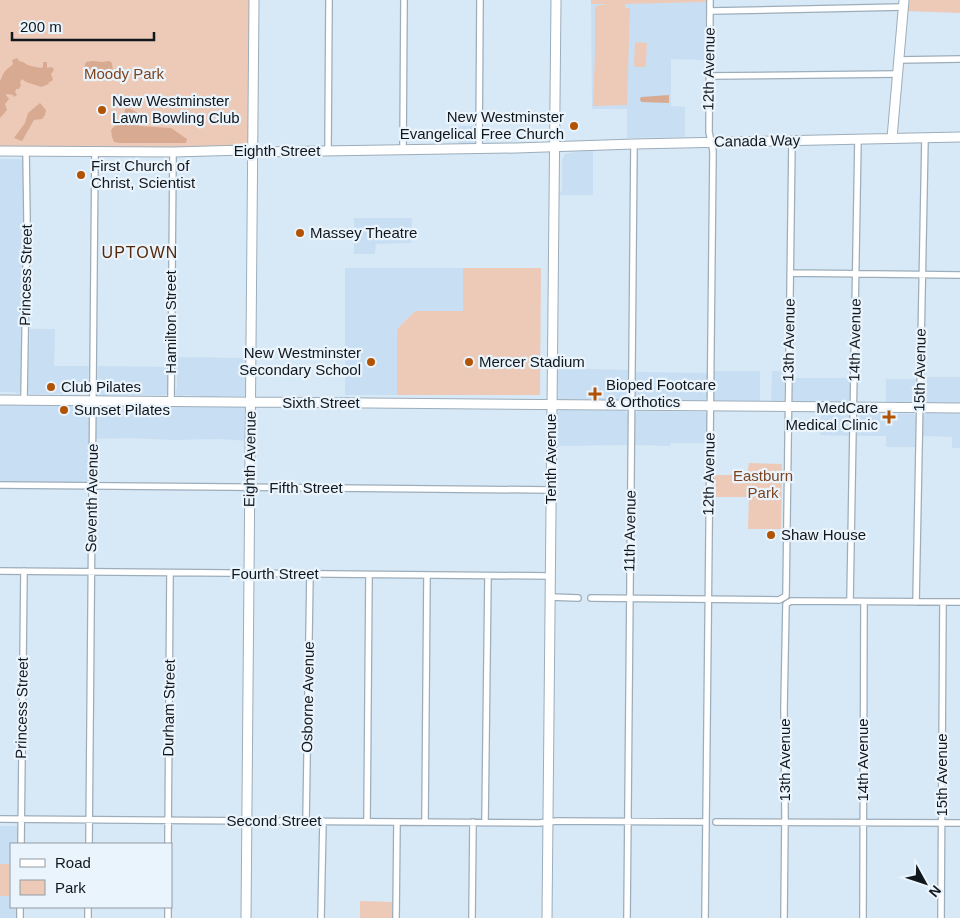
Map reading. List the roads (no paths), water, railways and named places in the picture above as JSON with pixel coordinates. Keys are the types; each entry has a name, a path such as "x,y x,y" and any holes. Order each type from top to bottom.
{"street":[{"name":"Eighth Avenue","path":"246,918 254,0"},
{"path":"328,150 329,0"},
{"path":"403,150 404,0"},
{"path":"479,149 480,0"},
{"name":"Tenth Avenue","path":"547,918 556,0"},
{"name":"12th Avenue","path":"705,918 713,151 709,132 710,0"},
{"path":"710,11 904,4 892,138"},
{"path":"898,60 960,59"},
{"path":"709,76 897,74"},
{"name":"15th Avenue","path":"916,602 925,138"},
{"name":"Canada Way","path":"554,147 711,142 960,138"},
{"name":"14th Avenue","path":"850,601 858,139"},
{"name":"13th Avenue","path":"784,918 785,601 787,593 792,141"},
{"name":"11th Avenue","path":"627,918 634,144"},
{"name":"Eighth Street","path":"0,151 173,152 246,150 252,152 554,147"},
{"name":"Princess Street","path":"24,400 27,218 26,151"},
{"name":"Seventh Avenue","path":"89,843 95,152"},
{"name":"Hamilton Street","path":"171,401 173,152"},
{"path":"790,273 960,275"},
{"name":"Sixth Street","path":"0,400 960,408"},
{"name":"Fifth Street","path":"0,485 551,490"},
{"name":"Fourth Street","path":"0,571 550,576"},
{"name":"Princess Street","path":"21,843 24,571"},
{"name":"Durham Street","path":"168,843 170,573"},
{"name":"Osborne Avenue","path":"306,821 310,574"},
{"path":"367,822 369,574"},
{"path":"425,822 427,575"},
{"path":"485,822 488,576"},
{"path":"550,597 578,598"},
{"path":"591,598 960,602"},
{"name":"14th Avenue","path":"863,918 864,602"},
{"name":"15th Avenue","path":"941,918 942,602"},
{"name":"Second Street","path":"0,819 539,823 557,821 706,822"},
{"path":"321,918 323,821"},
{"path":"396,918 397,822"},
{"path":"472,918 473,822"},
{"path":"716,822 960,823"}],"place":[{"name":"New Westminster Lawn Bowling Club","path":"102,110"},
{"name":"New Westminster Evangelical Free Church","path":"574,126"},
{"name":"First Church of Christ, Scientist","path":"81,175"},
{"name":"Massey Theatre","path":"300,233"},
{"name":"New Westminster Secondary School","path":"371,362"},
{"name":"Mercer Stadium","path":"469,362"},
{"name":"Club Pilates","path":"51,387"},
{"name":"Bioped Footcare & Orthotics","path":"595,394"},
{"name":"Sunset Pilates","path":"64,410"},
{"name":"MedCare Medical Clinic","path":"889,417"},
{"name":"Shaw House","path":"771,535"}],"district":[{"name":"UPTOWN","path":"140,252"}],"park label":[{"name":"Moody Park","path":"124,74"},
{"name":"Eastburn Park","path":"763,484"}]}
